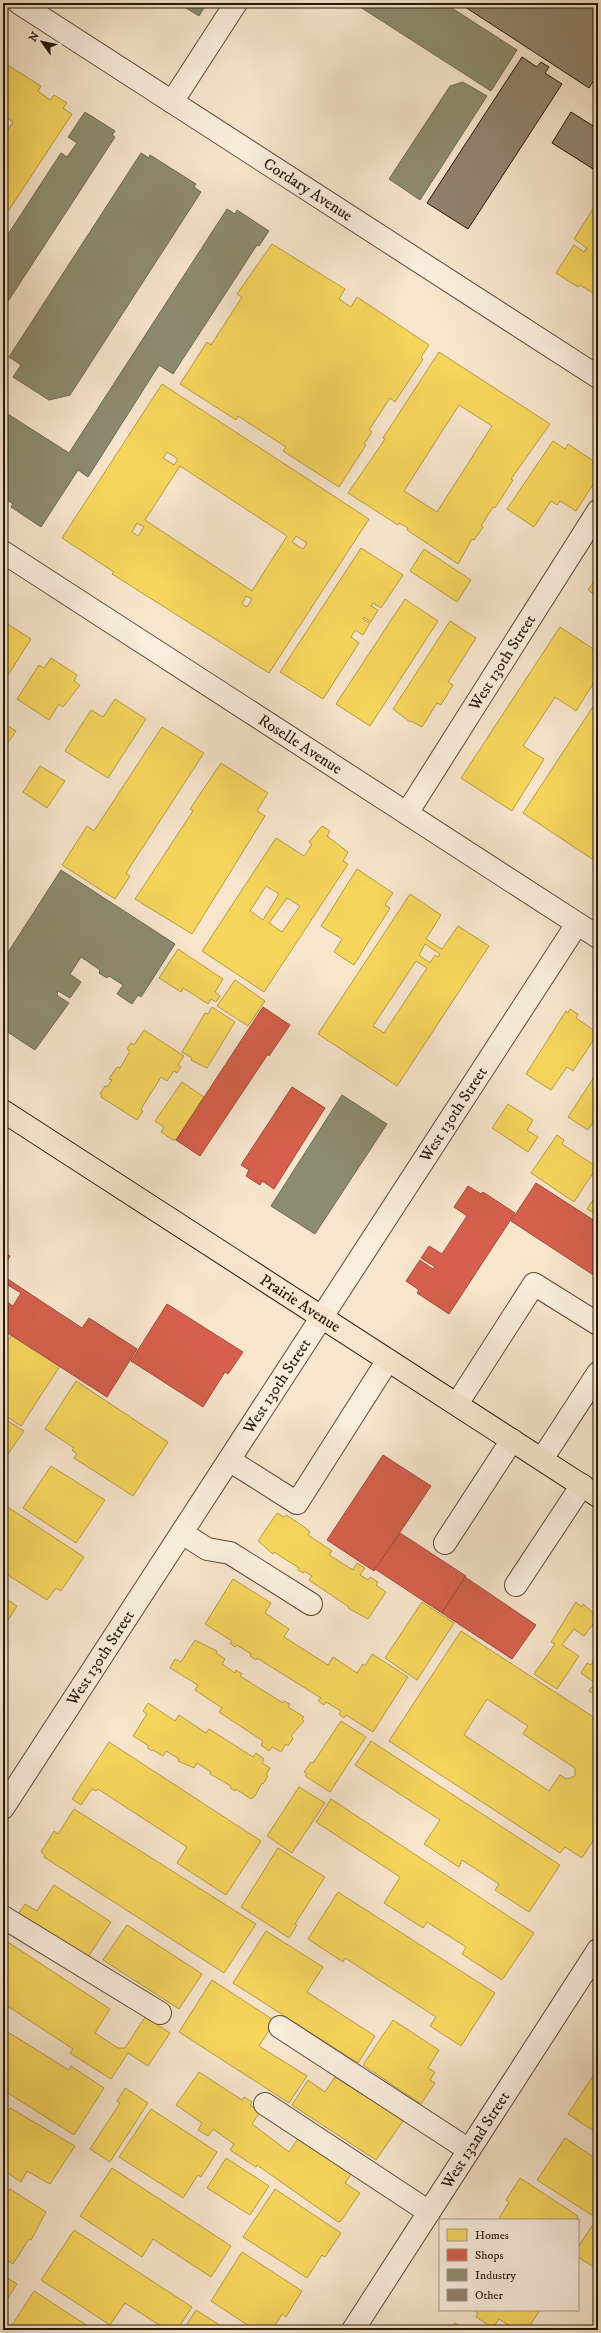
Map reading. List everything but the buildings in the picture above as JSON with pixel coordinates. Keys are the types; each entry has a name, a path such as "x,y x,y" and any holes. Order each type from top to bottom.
{"main road":[{"name":"Prairie Avenue","path":"3,1111 590,1490"}],"street":[{"name":"Cordary Avenue","path":"19,3 598,377"},
{"path":"172,102 236,3"},
{"name":"West 130th Street","path":"407,813 598,511"},
{"name":"Roselle Avenue","path":"3,552 598,937"},
{"name":"West 130th Street","path":"3,1808 577,924"},
{"path":"457,1404 534,1284 598,1324"},
{"path":"229,1460 296,1503 388,1360"},
{"path":"542,1459 598,1373"},
{"path":"445,1543 512,1440"},
{"path":"516,1585 590,1490"},
{"path":"182,1533 206,1550 230,1553 311,1604"},
{"path":"3,1917 160,2013"},
{"name":"West 132nd Street","path":"353,2330 598,1950"},
{"path":"280,2027 469,2150"},
{"path":"266,2104 429,2212"}]}
